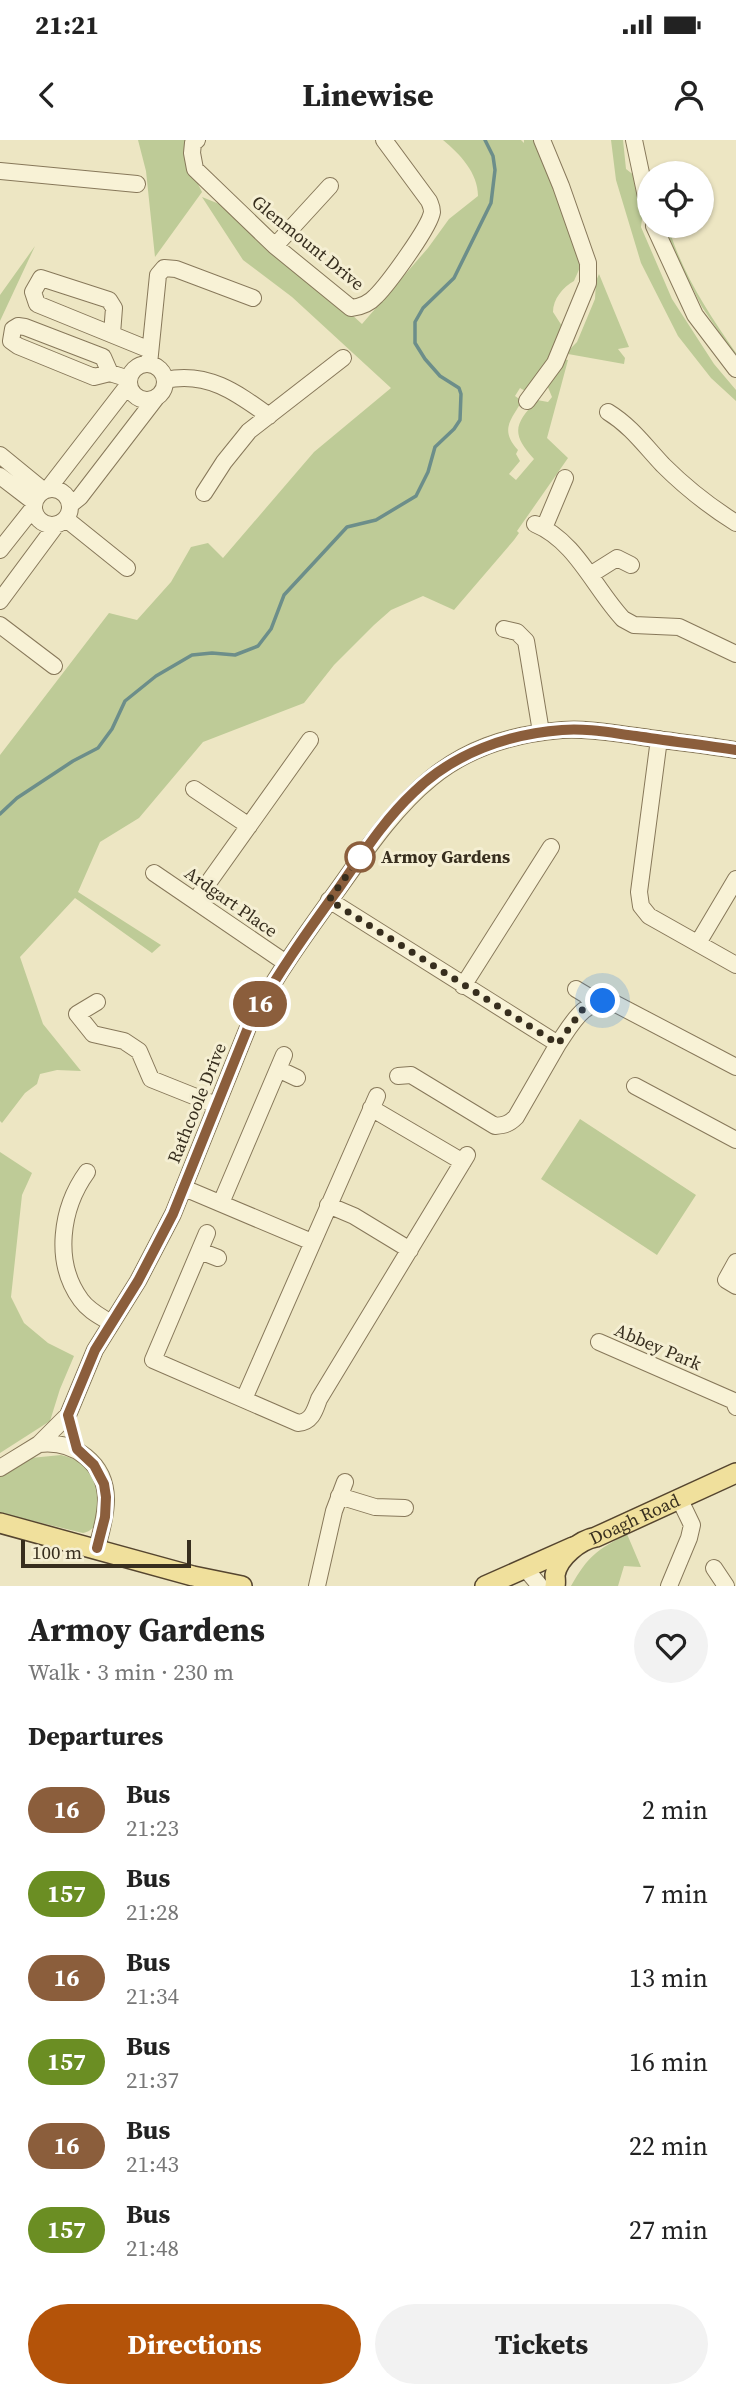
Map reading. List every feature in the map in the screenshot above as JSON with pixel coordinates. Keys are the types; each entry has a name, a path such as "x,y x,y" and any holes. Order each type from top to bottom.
{"main road":[{"name":"Doagh Road","path":"550,1585 575,1546 584,1539 596,1537 736,1473"},
{"path":"0,1522 193,1576 242,1586"},
{"path":"550,1585 565,1578 596,1537"},
{"path":"485,1586 575,1546"}],"street":[{"name":"Glenmount Drive","path":"197,140 193,143 192,153 195,169 275,246 351,308 363,307 375,298 432,215 432,208 384,140"},
{"path":"527,401 559,356 588,284 589,275 588,263 542,140"},
{"path":"634,140 638,161"},
{"path":"0,171 138,184"},
{"path":"275,246 330,186"},
{"path":"660,238 695,315 736,369"},
{"path":"0,551 129,382 136,368 150,357 158,275 164,268 176,269 253,298"},
{"path":"0,601 163,390 165,380 150,357 112,334 37,304 33,292 38,281 41,278 109,300 114,308 112,334"},
{"path":"110,373 103,357 25,327 18,326 13,329 11,341 18,346 94,377 110,373 129,382 132,393 138,398 147,401 156,398"},
{"path":"204,493 249,431 343,358"},
{"path":"165,380 189,376 205,379 225,386 269,416"},
{"path":"608,412 626,422 663,465 705,503 736,523"},
{"path":"0,455 40,497 38,518 43,522 64,516"},
{"path":"0,476 40,497 61,491 67,497 64,516"},
{"path":"565,478 540,526 565,543 623,619 634,625 679,627 736,653"},
{"path":"64,516 127,568"},
{"path":"590,575 617,558 631,565"},
{"path":"0,625 54,666"},
{"path":"504,629 517,632 526,641 541,732"},
{"name":"Rathcoole Drive","path":"0,1468 39,1444 68,1415 81,1380 111,1323 155,1252 184,1188 249,1025 286,963 329,900 387,820 414,791 450,764 476,751 501,741 541,732 604,732 736,750"},
{"path":"659,739 639,892 641,906 649,916 736,965"},
{"path":"196,900 310,740"},
{"path":"194,789 249,826"},
{"path":"463,986 551,847"},
{"name":"Ardgart Place","path":"154,873 286,963"},
{"path":"698,943 736,879"},
{"path":"329,900 558,1044"},
{"path":"576,989 586,995 593,1004"},
{"path":"398,1076 411,1075 495,1126 510,1124 558,1044 582,1010 603,1001 614,1003 736,1067"},
{"path":"97,1002 77,1014 93,1034 124,1041 139,1051 151,1079 216,1105"},
{"path":"221,1203 281,1062 298,1078"},
{"path":"635,1086 736,1140"},
{"path":"207,1233 153,1360 298,1423 305,1422 311,1417 319,1399 465,1159 374,1102 244,1399"},
{"path":"87,1172 66,1216 63,1240 66,1266 82,1301 93,1313 111,1323"},
{"path":"184,1188 312,1242"},
{"path":"328,1205 354,1216 410,1250"},
{"path":"200,1251 218,1258"},
{"path":"736,1262 726,1280 736,1286"},
{"name":"Abbey Park","path":"599,1342 735,1402"},
{"path":"68,1415 77,1449"},
{"path":"39,1444 61,1444 77,1449 94,1465 104,1484 106,1497 105,1517 97,1548"},
{"path":"317,1586 342,1489 375,1507 399,1512"},
{"path":"661,1585 689,1538 692,1525 679,1498"},
{"path":"525,1568 550,1585"},
{"path":"714,1568 726,1586"}],"green space":[{"path":"138,140 188,140 192,172 202,192 155,257 146,171"},
{"path":"443,140 521,140 524,143 524,140 535,140 581,262 574,281 563,290 555,303 553,312 562,326 554,355 527,392 520,388 515,396 522,401 508,431 518,450 516,454 520,461 509,474 516,480 534,459 522,443 518,429 524,416 537,400 548,402 552,397 547,385 563,359 568,360 547,438 568,458 517,531 519,533 514,540 454,610 423,596 391,610 334,665 304,703 203,742 139,818 100,842 78,892 161,945 152,953 75,898 20,957 43,1024 81,1071 57,1070 40,1074 37,1084 25,1093 2,1123 0,755 109,613 137,620 171,582 191,547 208,543 223,558 314,452 391,388 292,297 243,260 202,197 239,212 362,324 428,248 449,219 478,196 471,172 462,158"},
{"path":"611,140 623,140 626,169 635,176 637,185 637,238 646,238 672,299 714,364 736,390 736,401 711,378 678,336 641,263 616,180"},
{"path":"667,238 672,238 688,276 736,357 702,307"},
{"path":"35,246 0,321 0,295"},
{"path":"599,274 629,347 618,349 625,358 624,364 568,354 577,342 595,299"},
{"path":"580,1119 696,1195 657,1255 541,1179"},
{"path":"0,1152 32,1173 22,1195 11,1297 24,1323 48,1343 74,1356 50,1421 0,1453"},
{"path":"61,1455 83,1464 96,1482 100,1499 99,1517 90,1530 83,1533 0,1513 0,1475 31,1458"},
{"path":"627,1534 641,1567 624,1566 618,1586 571,1586 594,1555"}],"waterway":[{"path":"0,814 17,798 98,748 112,729 125,701 156,676 192,655 235,655 258,646 271,629 284,595 347,527 376,520 416,496 428,472 435,447 460,420 461,394 459,388 440,376 425,359 415,343 415,322 423,308 454,278 491,203 495,170 493,156 485,140"}],"bus line":[{"name":"16","path":"97,1548 105,1517 104,1484 94,1465 77,1449 68,1415 81,1380 102,1337 155,1252 184,1188 249,1025 263,999 329,900 387,820 414,791 462,757 501,741 541,732 604,732 736,750"}],"place":[{"name":"Armoy Gardens","path":"360,857"}],"route":[{"path":"360,857 329,900 558,1044 582,1010 603,1001"}]}
